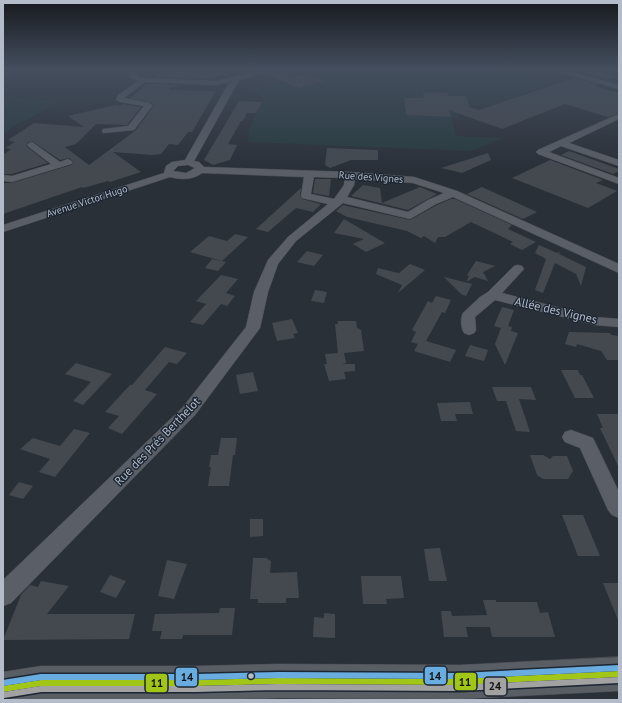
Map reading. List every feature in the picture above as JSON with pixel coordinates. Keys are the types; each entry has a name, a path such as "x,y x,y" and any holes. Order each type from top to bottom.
{"street":[{"path":"106,131 131,128 150,105 137,103"},
{"path":"199,170 200,168 196,164 188,162 221,103"},
{"path":"619,116 541,152 619,181"},
{"path":"561,143 619,163"},
{"path":"32,146 58,165"},
{"path":"3,178 12,179 68,162"},
{"name":"Avenue Victor Hugo","path":"170,174 168,170 172,166 188,162"},
{"name":"Avenue Victor Hugo","path":"3,228 170,174 186,176 195,174 199,170"},
{"name":"Rue des Vignes","path":"199,170 388,176 414,180 453,193 619,269"},
{"path":"309,174 306,196 339,201 410,216 432,202 453,193"},
{"name":"Rue des Prés Berthelot","path":"3,596 189,411 253,328 261,292 272,263 292,239 339,201 349,184 350,175"},
{"name":"Allée des Vignes","path":"469,330 468,316 485,300 493,295 518,269"},
{"name":"Allée des Vignes","path":"493,295 595,321 619,323"},
{"path":"571,437 587,443 615,504 619,509"},
{"path":"3,689 41,683 462,691 619,674"}],"green space":[{"path":"3,103 55,103 26,121 22,121 3,134"},
{"path":"262,103 500,103 491,106 474,105 457,116 457,118 451,118 456,136 503,138 471,151 248,142 249,129"}],"building":[{"path":"151,103 209,103 192,132 188,132 178,145 169,144 161,154 152,155 113,152 141,172 110,182 108,181 82,187 3,214 3,183 12,183 71,165 74,162 69,158 60,160 32,141 28,142 26,146 48,163 12,174 3,174 3,155 11,149 5,148 15,142 8,140 34,123 84,127 68,116 115,105 120,106 122,104 141,107 127,125 96,124 76,144 65,147 89,165 135,131 154,104"},
{"path":"238,103 262,103 256,113 247,113 228,144 237,145 230,160 213,165 204,160"},
{"path":"405,103 468,103 469,107 479,110 500,103 619,103 619,113 608,117 565,104 502,129 449,110 451,117 406,115"},
{"path":"327,148 378,150 378,160 351,160 330,168 325,165"},
{"path":"569,151 619,169 619,171 613,174 561,155"},
{"path":"488,153 491,160 462,173 441,168"},
{"path":"550,160 603,180 596,183 617,191 588,208 512,178"},
{"path":"315,179 331,179 329,196 313,193"},
{"path":"363,185 380,188 382,203 420,187 437,194 408,210 351,196"},
{"path":"482,187 537,212 523,219 467,194"},
{"path":"301,188 300,196 302,199 321,204 313,212 296,208 268,232 256,229"},
{"path":"451,199 455,199 512,225 508,229 536,242 522,250 510,244 513,242 471,222 445,237 438,237 435,243 424,236 421,238 407,231 347,217 336,211 343,205 410,220"},
{"path":"344,219 385,243 366,252 353,244 364,239 334,233"},
{"path":"235,234 248,237 222,261 190,252 209,236 227,241"},
{"path":"539,245 557,253 560,252 559,254 586,267 581,286 576,274 555,263 543,293 535,290 546,259 535,253"},
{"path":"307,251 323,255 314,266 297,262"},
{"path":"212,259 226,262 218,271 205,268"},
{"path":"476,261 495,266 483,272 488,281 475,277 466,282 469,276 467,275"},
{"path":"410,264 425,270 398,293 402,285 376,274 378,268 402,274 399,273"},
{"path":"221,275 238,279 226,293 235,296 227,306 221,304 203,325 190,322 206,304 196,301"},
{"path":"444,277 472,284 466,296 461,294"},
{"path":"315,290 327,292 324,303 311,301"},
{"path":"436,296 451,300 445,313 442,312 426,341 456,350 450,362 414,351 418,344 411,342 416,332 412,330 428,301 432,303"},
{"path":"502,307 514,310 508,326 512,327 511,331 518,333 505,365 495,344 501,328 494,326"},
{"path":"292,319 298,333 293,334 295,338 277,341 272,323"},
{"path":"338,321 356,321 357,328 361,330 364,351 344,353 346,363 342,364 355,364 355,371 344,372 346,379 329,381 324,364 327,364 325,354 338,353 335,324 338,324"},
{"path":"569,332 610,333 611,335 619,336 619,360 607,360 601,351 577,344 576,347 565,344"},
{"path":"470,345 488,350 484,361 465,356"},
{"path":"165,347 187,353 177,364 169,362 145,390 157,394 122,434 108,428 119,416 105,412 130,385 132,385"},
{"path":"76,363 112,374 83,405 73,401 91,382 65,374"},
{"path":"561,370 578,370 594,398 575,398"},
{"path":"253,372 258,391 240,394 236,375"},
{"path":"492,387 531,387 536,400 519,399 530,432 516,431 506,401 497,401"},
{"path":"470,402 473,414 455,414 457,421 441,421 437,403"},
{"path":"597,414 619,414 619,468 600,428 603,428"},
{"path":"74,429 90,433 55,477 39,472 50,459 20,449 33,438 60,446"},
{"path":"221,438 237,438 229,486 208,486 211,455 218,455"},
{"path":"530,455 543,455 550,459 553,456 567,456 573,471 568,479 543,479 537,475"},
{"path":"19,482 33,486 23,499 9,495"},
{"path":"562,515 583,515 600,556 578,556"},
{"path":"250,519 263,519 263,536 250,537"},
{"path":"440,548 447,581 429,581 424,549"},
{"path":"253,558 266,558 271,561 270,573 297,572 299,598 286,598 286,603 258,603 258,599 250,599"},
{"path":"167,560 187,564 174,599 158,596"},
{"path":"110,575 126,581 116,598 100,592"},
{"path":"361,576 401,576 404,598 386,599 387,604 363,604"},
{"path":"41,581 69,586 47,614 135,614 129,639 3,640 21,595 30,585 38,587"},
{"path":"603,583 619,583 619,620 618,620"},
{"path":"483,600 496,600 496,602 537,602 540,613 548,612 555,637 492,637 490,627 466,627 468,637 444,637 441,611 451,611 452,616 487,615"},
{"path":"220,608 235,608 232,635 183,635 182,639 160,639 162,631 152,631 155,614 219,613"},
{"path":"324,613 335,614 335,638 313,637 314,617 324,618"}],"transit line":[{"name":"14","path":"3,683 41,677 196,677 279,675 460,676 619,668"},
{"name":"11","path":"3,689 41,683 196,683 279,681 460,682 619,674"},
{"name":"24","path":"4,695 41,689 196,689 279,687 460,688 619,680"}]}
